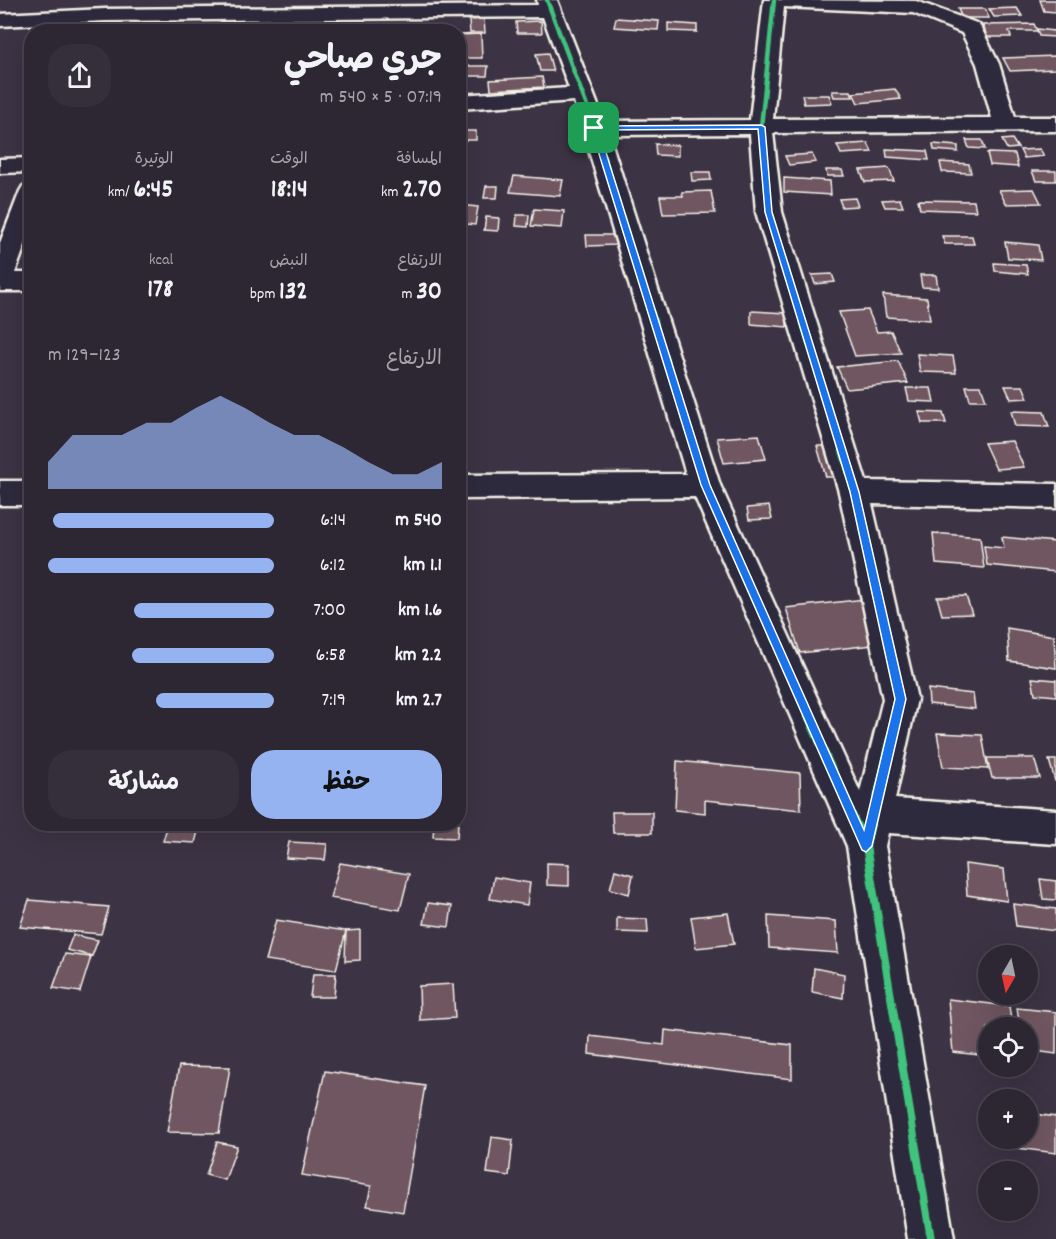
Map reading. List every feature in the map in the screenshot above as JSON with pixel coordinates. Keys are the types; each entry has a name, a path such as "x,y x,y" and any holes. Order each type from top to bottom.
{"street":[{"path":"870,831 900,699 854,492 769,212 761,127 775,0 916,7 972,29 988,64 1006,125"},
{"path":"0,20 104,15 344,22 549,5 594,128 705,485 870,831 931,1239"},
{"path":"466,102 582,94"},
{"path":"594,128 1056,124"},
{"path":"0,166 24,165"},
{"path":"0,277 24,212"},
{"path":"0,282 24,282"},
{"path":"466,486 705,485"},
{"path":"0,493 24,492"},
{"path":"854,492 1056,495"},
{"path":"870,831 1056,827"}],"building":[{"path":"1040,0 1056,0 1056,12 1044,11"},
{"path":"1017,8 1022,16 994,17 989,9"},
{"path":"958,9 985,9 989,18 962,18"},
{"path":"616,18 659,21 658,30 614,27"},
{"path":"484,19 485,33 470,33 469,20"},
{"path":"541,21 542,33 517,33 516,22"},
{"path":"668,23 697,25 697,32 668,31"},
{"path":"1034,24 1037,31 1009,31 1011,37 987,37 983,25"},
{"path":"1037,29 1054,31 1055,37 1039,36"},
{"path":"481,34 482,58 466,58 466,35"},
{"path":"548,53 553,71 540,71 536,54"},
{"path":"1056,56 1056,69 1010,71 1003,58"},
{"path":"466,66 488,66 487,76 466,76"},
{"path":"542,77 544,87 491,90 490,80"},
{"path":"895,89 901,99 858,103 853,93"},
{"path":"832,91 851,91 853,97 834,97"},
{"path":"802,95 829,95 832,103 804,104"},
{"path":"466,131 476,131 476,140 466,140"},
{"path":"1012,139 1018,148 1007,149 1002,140"},
{"path":"966,140 982,140 985,149 969,148"},
{"path":"868,143 872,152 841,154 837,145"},
{"path":"655,144 678,145 678,156 656,155"},
{"path":"933,144 958,146 958,152 934,150"},
{"path":"886,149 927,151 929,160 887,157"},
{"path":"1040,149 1044,156 1024,158 1020,150"},
{"path":"987,153 1015,154 1018,167 990,165"},
{"path":"812,154 816,162 789,165 785,156"},
{"path":"940,162 969,164 971,173 942,172"},
{"path":"889,168 894,181 865,182 860,170"},
{"path":"826,170 842,170 844,176 827,176"},
{"path":"1032,171 1056,171 1056,181 1036,181"},
{"path":"691,172 710,172 711,180 692,181"},
{"path":"514,176 563,180 560,196 510,192"},
{"path":"784,178 830,181 831,195 784,192"},
{"path":"486,186 498,186 497,198 484,198"},
{"path":"1034,189 1041,203 1006,204 999,190"},
{"path":"711,191 715,213 663,214 660,196 683,196 682,192"},
{"path":"855,198 858,206 842,207 839,199"},
{"path":"900,199 903,207 885,207 882,200"},
{"path":"918,200 974,201 976,211 920,209"},
{"path":"466,206 478,207 475,225 466,224"},
{"path":"534,209 564,211 562,228 531,226"},
{"path":"517,215 529,215 528,227 516,226"},
{"path":"486,217 499,218 498,231 484,230"},
{"path":"586,235 615,235 616,245 587,246"},
{"path":"942,236 972,236 974,244 945,244"},
{"path":"1005,242 1038,245 1041,260 1008,258"},
{"path":"994,263 1026,265 1028,274 995,271"},
{"path":"832,274 835,282 815,284 812,275"},
{"path":"920,275 936,275 938,288 922,287"},
{"path":"883,295 927,298 930,320 886,317"},
{"path":"868,310 877,332 891,331 901,353 855,356 839,312"},
{"path":"751,311 787,313 787,327 751,324"},
{"path":"917,354 953,356 956,373 920,372"},
{"path":"898,361 908,383 847,389 837,367"},
{"path":"966,386 981,386 986,400 970,400"},
{"path":"1005,386 1023,386 1028,398 1011,399"},
{"path":"906,388 931,388 934,402 909,401"},
{"path":"1011,411 1044,412 1049,427 1015,426"},
{"path":"919,412 943,413 946,423 922,423"},
{"path":"759,435 766,459 724,463 717,438"},
{"path":"1012,441 1024,467 996,469 984,443"},
{"path":"817,446 833,446 842,477 826,477"},
{"path":"769,506 772,519 749,520 747,508"},
{"path":"933,533 980,537 984,568 936,564"},
{"path":"1002,537 1056,542 1056,572 987,565 984,546 1004,548"},
{"path":"966,596 972,614 942,615 937,597"},
{"path":"865,599 882,644 800,653 786,608"},
{"path":"1007,628 1054,636 1056,668 1009,661"},
{"path":"1032,678 1056,680 1056,696 1035,694"},
{"path":"928,689 973,694 975,709 929,704"},
{"path":"937,733 982,735 988,769 943,767"},
{"path":"987,758 1034,758 1040,778 992,778"},
{"path":"1049,760 1056,760 1056,781 1055,781"},
{"path":"677,761 800,773 801,810 705,800 705,813 675,810"},
{"path":"612,812 652,812 652,833 613,833"},
{"path":"166,831 198,831 195,843 163,841"},
{"path":"433,831 458,831 457,838 433,837"},
{"path":"289,842 327,844 325,860 286,858"},
{"path":"340,863 409,874 400,910 330,898"},
{"path":"547,863 569,864 569,886 547,885"},
{"path":"965,864 1004,869 1007,901 967,895"},
{"path":"615,870 633,875 629,894 610,889"},
{"path":"494,877 530,883 527,905 490,899"},
{"path":"1040,879 1056,881 1056,900 1043,899"},
{"path":"29,900 109,907 101,934 20,927"},
{"path":"428,903 452,906 449,927 424,924"},
{"path":"1013,904 1056,909 1056,931 1016,926"},
{"path":"728,913 734,944 696,948 691,917"},
{"path":"768,916 836,921 838,953 769,948"},
{"path":"617,918 647,919 648,933 617,932"},
{"path":"276,920 346,931 336,970 265,960"},
{"path":"360,930 360,960 345,961 346,931"},
{"path":"73,935 98,940 92,956 67,950"},
{"path":"65,954 91,957 80,992 53,988"},
{"path":"814,968 844,974 843,998 812,992"},
{"path":"313,974 336,974 334,997 310,997"},
{"path":"453,984 455,1018 420,1020 419,986"},
{"path":"948,999 978,1002 978,1005 1009,1006 1010,1017 978,1017 978,1055 953,1052"},
{"path":"1017,1008 1056,1012 1056,1054 1038,1051 1038,1017 1018,1017"},
{"path":"665,1030 792,1045 792,1079 589,1054 590,1036 664,1045"},
{"path":"179,1066 230,1067 219,1133 167,1132"},
{"path":"325,1071 425,1086 403,1212 367,1206 371,1186 302,1175"},
{"path":"1038,1114 1056,1117 1056,1153 1025,1149 1038,1149"},
{"path":"492,1137 513,1140 509,1176 487,1173"},
{"path":"217,1142 237,1146 225,1180 206,1175"}],"cycle path":[{"path":"547,0 595,128 705,485 866,846 931,1239"},
{"path":"774,0 761,127 769,212 854,492 900,699 866,846"}],"route":[{"path":"761,127 769,212 854,492 900,699 866,846 705,485 594,128 761,127"}]}
